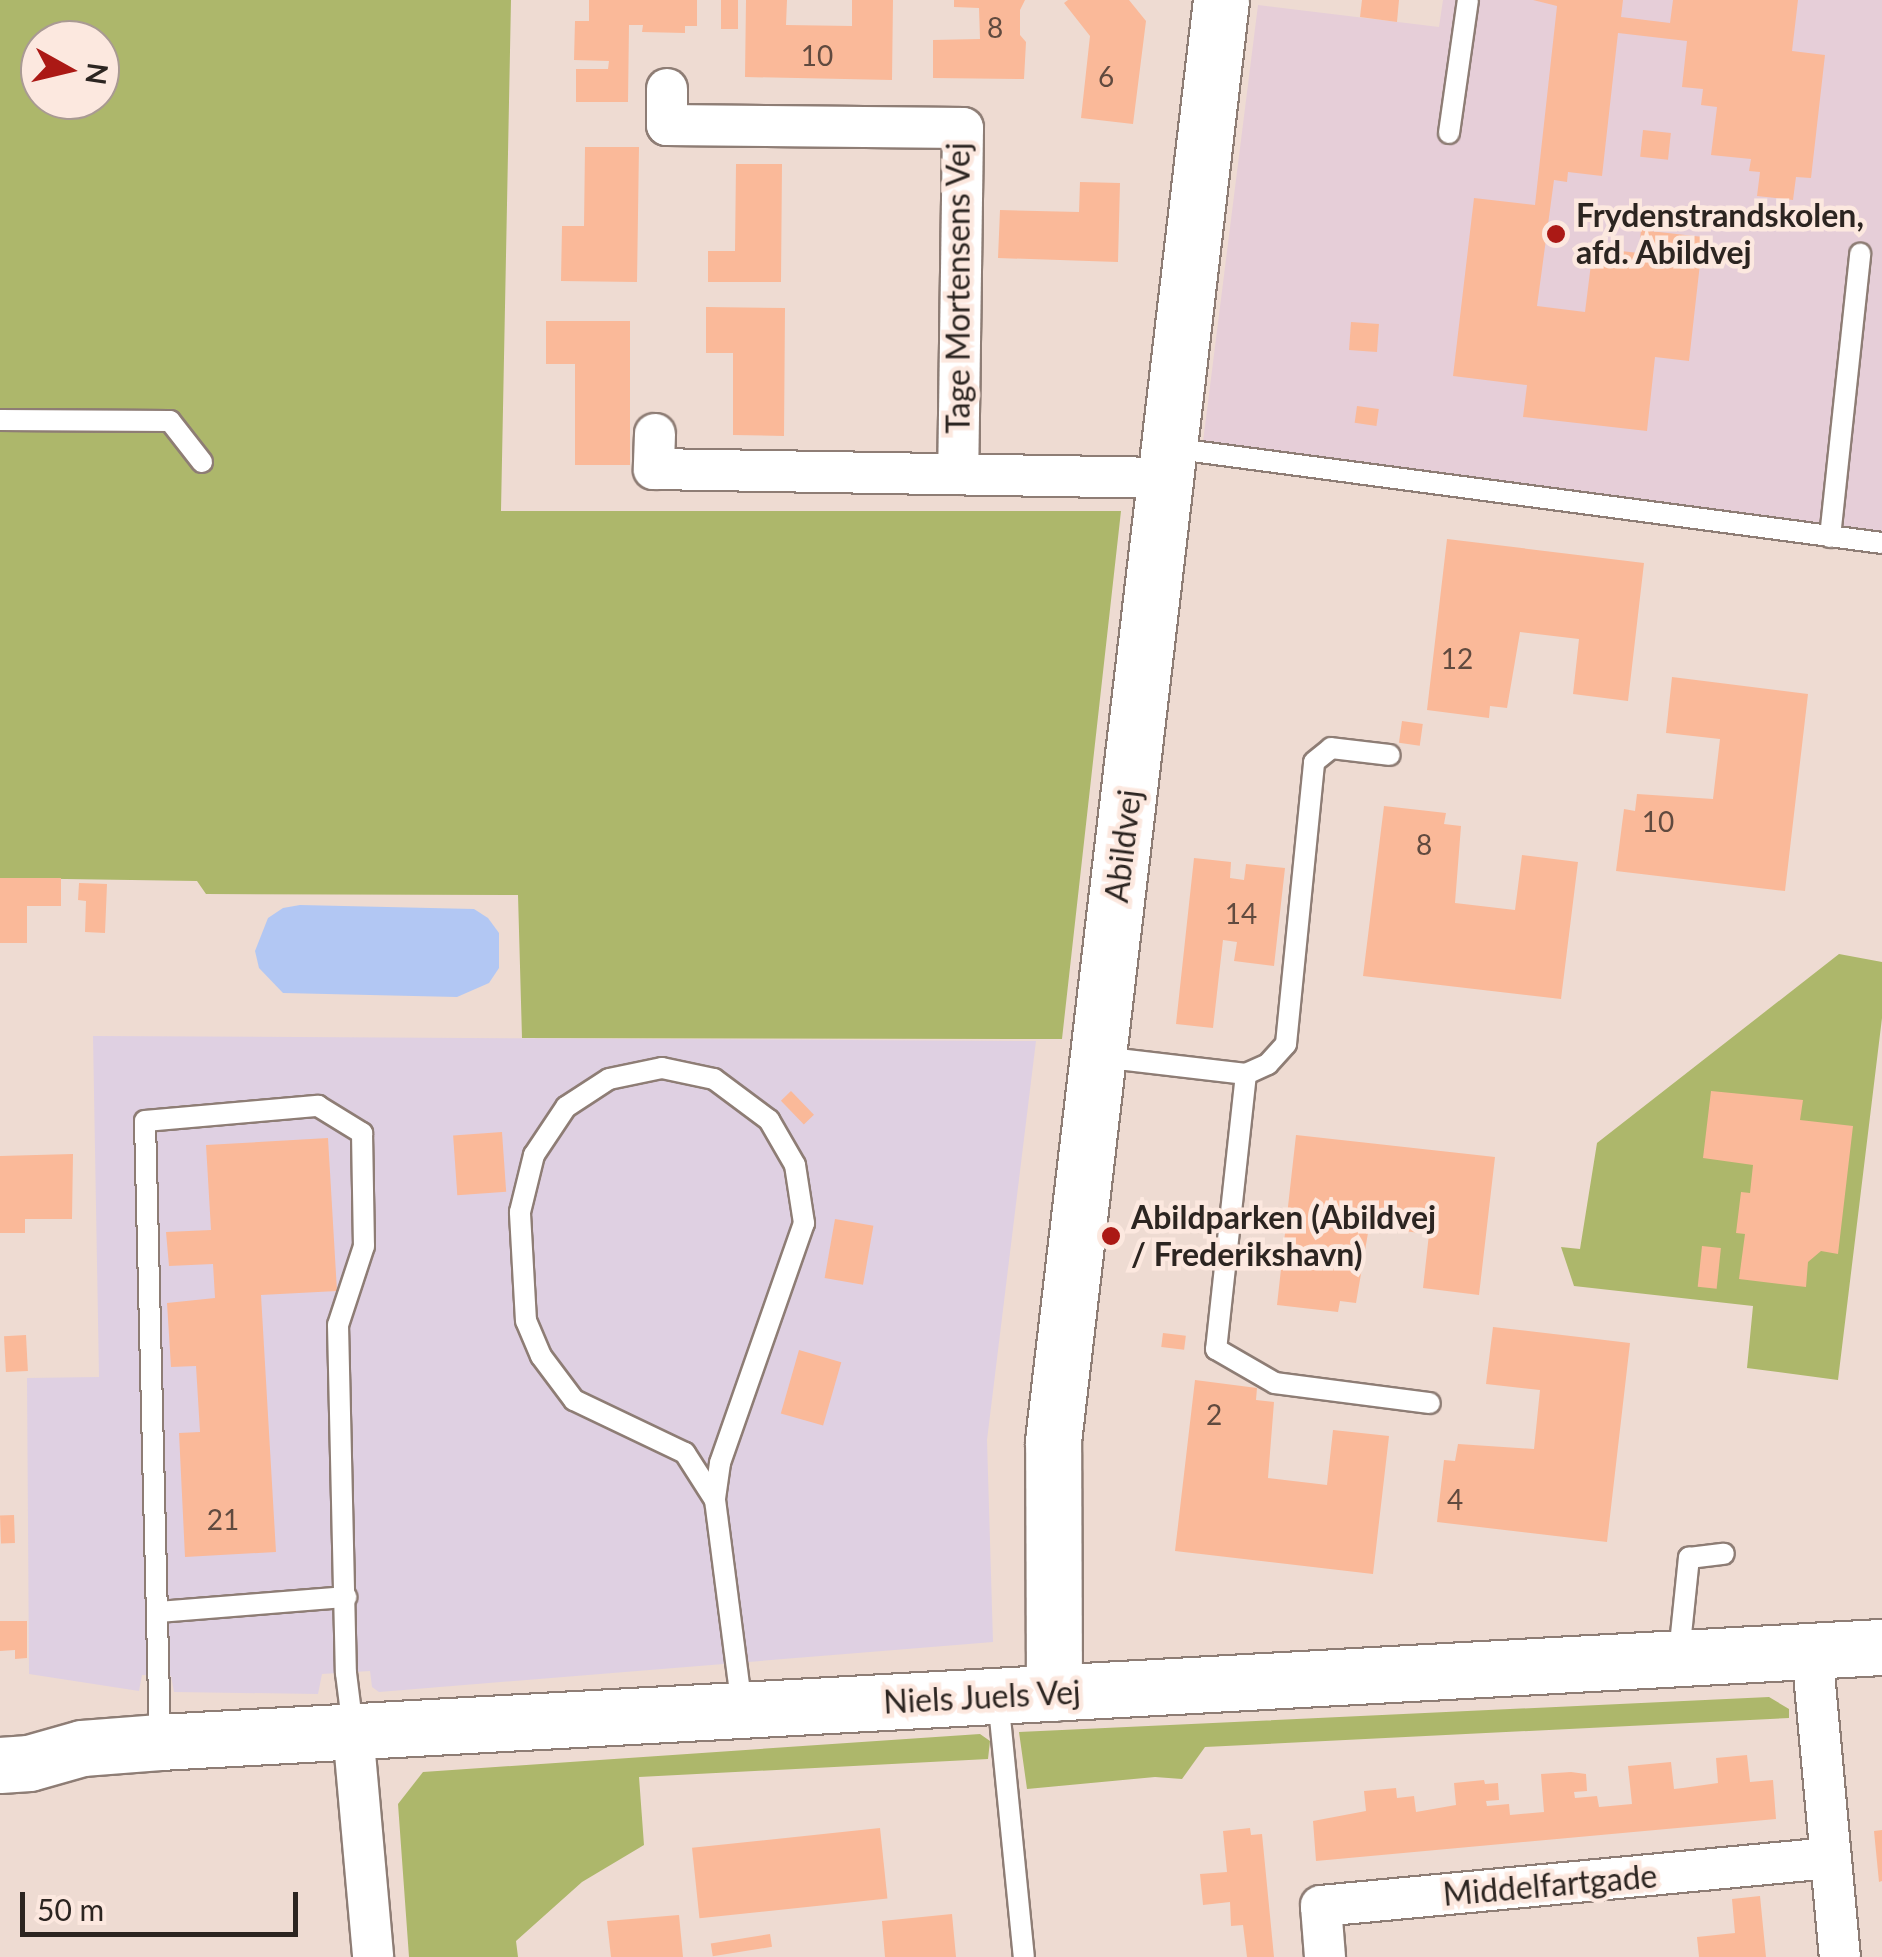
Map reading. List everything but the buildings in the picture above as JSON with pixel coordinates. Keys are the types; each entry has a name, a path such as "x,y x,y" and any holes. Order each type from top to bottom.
{"street":[{"name":"Abildvej","path":"1054,1693 1053,1441 1221,0"},
{"name":"Tage Mortensens Vej","path":"668,89 667,125 963,128 958,474"},
{"name":"Tage Mortensens Vej","path":"654,434 654,469 958,474 1167,463"},
{"name":"Niels Juels Vej","path":"0,1765 30,1763 82,1748 160,1742 1882,1648"},
{"path":"1812,1651 1840,1957"},
{"path":"353,1731 373,1957"},
{"name":"Niels Juels Vej","path":"0,1735 31,1736 82,1748"},
{"name":"Middelfartgade","path":"1325,1957 1321,1906 1830,1858"}],"lane":[{"path":"1449,133 1468,0"},
{"path":"1830,537 1860,254"},
{"path":"0,420 170,420 202,462"},
{"path":"1167,463 1882,543"},
{"path":"1098,1056 1246,1074 1268,1064 1286,1044 1314,762 1331,748 1390,755"},
{"path":"715,1500 685,1453 574,1400 540,1356 526,1321 520,1212 534,1155 566,1108 609,1079 662,1068 714,1080 769,1120 795,1165 804,1223 720,1464 715,1500 742,1711"},
{"path":"1246,1074 1216,1349 1275,1383 1430,1403"},
{"path":"160,1742 145,1121 318,1106 362,1133 364,1246 338,1325 346,1673 353,1731"},
{"path":"1679,1658 1678,1632 1689,1558 1724,1554"},
{"path":"159,1612 346,1597"},
{"path":"998,1696 1024,1957"}],"shaded area":[{"name":"Frydenstrandskolen, afd. Abildvej","path":"1443,0 1882,0 1882,533 1203,442 1258,5 1439,27"},
{"path":"93,1036 1036,1041 987,1440 993,1642 379,1692 372,1687 370,1671 322,1674 318,1694 174,1692 171,1676 142,1675 139,1691 29,1674 27,1378 99,1377"}],"green space":[{"path":"0,0 511,0 501,511 1121,511 1062,1039 522,1038 518,895 206,894 197,881 0,878"},
{"path":"1839,954 1882,962 1882,1018 1838,1380 1747,1368 1753,1306 1574,1286 1561,1247 1580,1249 1597,1143"},
{"path":"1769,1697 1789,1709 1789,1718 1205,1747 1182,1779 1155,1777 1027,1789 1019,1732"},
{"path":"980,1734 990,1741 988,1759 639,1777 644,1845 582,1882 516,1941 518,1957 409,1957 398,1804 423,1772"}],"water":[{"path":"300,905 474,909 488,918 499,933 499,968 489,983 457,997 283,993 259,968 255,951 268,918 283,908"}],"place":[{"name":"Frydenstrandskolen, afd. Abildvej","path":"1556,234"},
{"name":"Abildparken (Abildvej / Frederikshavn)","path":"1111,1236"}]}
